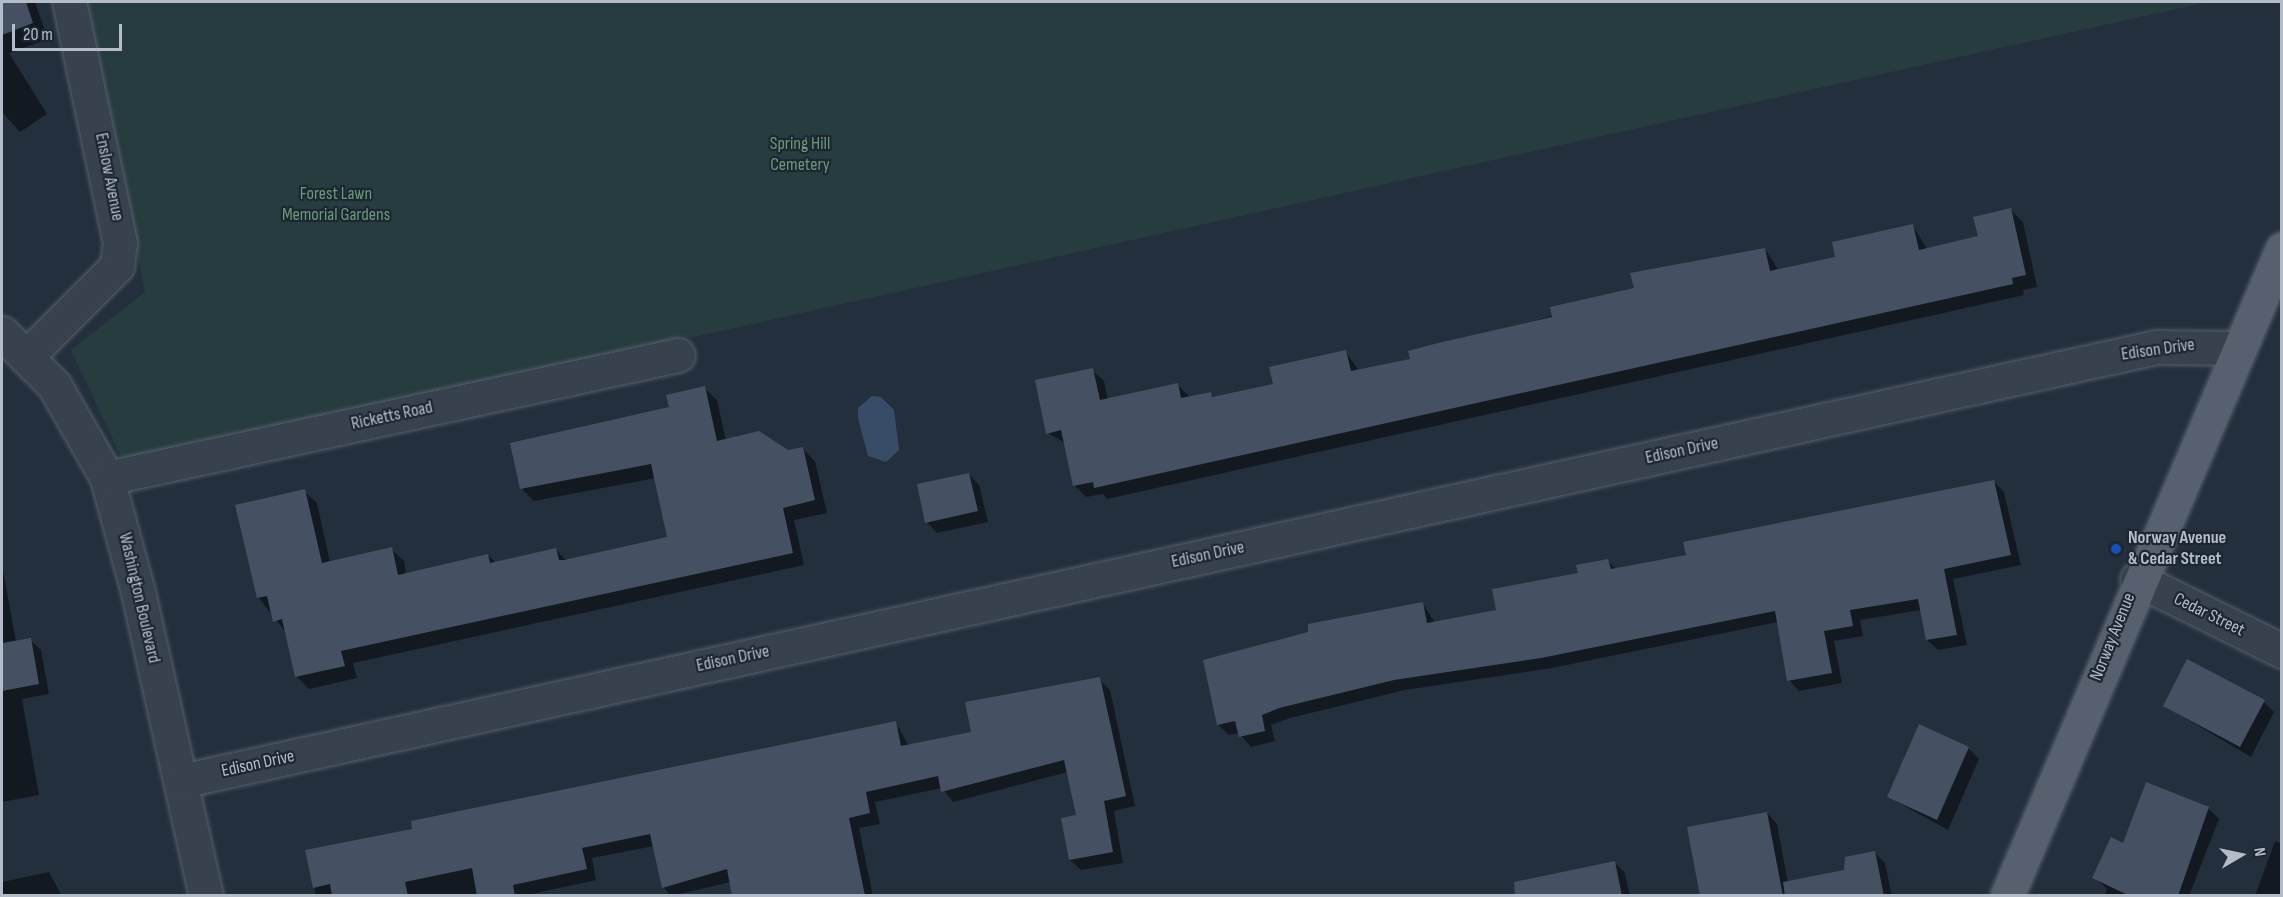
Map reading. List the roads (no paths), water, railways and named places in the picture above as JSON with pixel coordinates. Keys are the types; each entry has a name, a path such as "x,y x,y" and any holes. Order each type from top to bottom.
{"main road":[{"name":"Norway Avenue","path":"2007,896 2137,579 2236,348 2282,249"}],"street":[{"name":"Enslow Avenue","path":"28,356 117,266 120,243 69,2"},
{"name":"Washington Boulevard","path":"2,333 28,356 74,412 107,478 181,781 206,896"},
{"name":"Edison Drive","path":"181,781 2157,347 2236,348"},
{"name":"Ricketts Road","path":"107,478 678,355"},
{"name":"Cedar Street","path":"2137,579 2282,651"}],"water":[{"path":"872,396 881,397 894,410 899,450 886,462 868,456 858,418 858,408"}],"place":[{"name":"Norway Avenue & Cedar Street","path":"2116,549"}],"park label":[{"name":"Spring Hill Cemetery","path":"800,155"},
{"name":"Forest Lawn Memorial Gardens","path":"336,205"}]}
